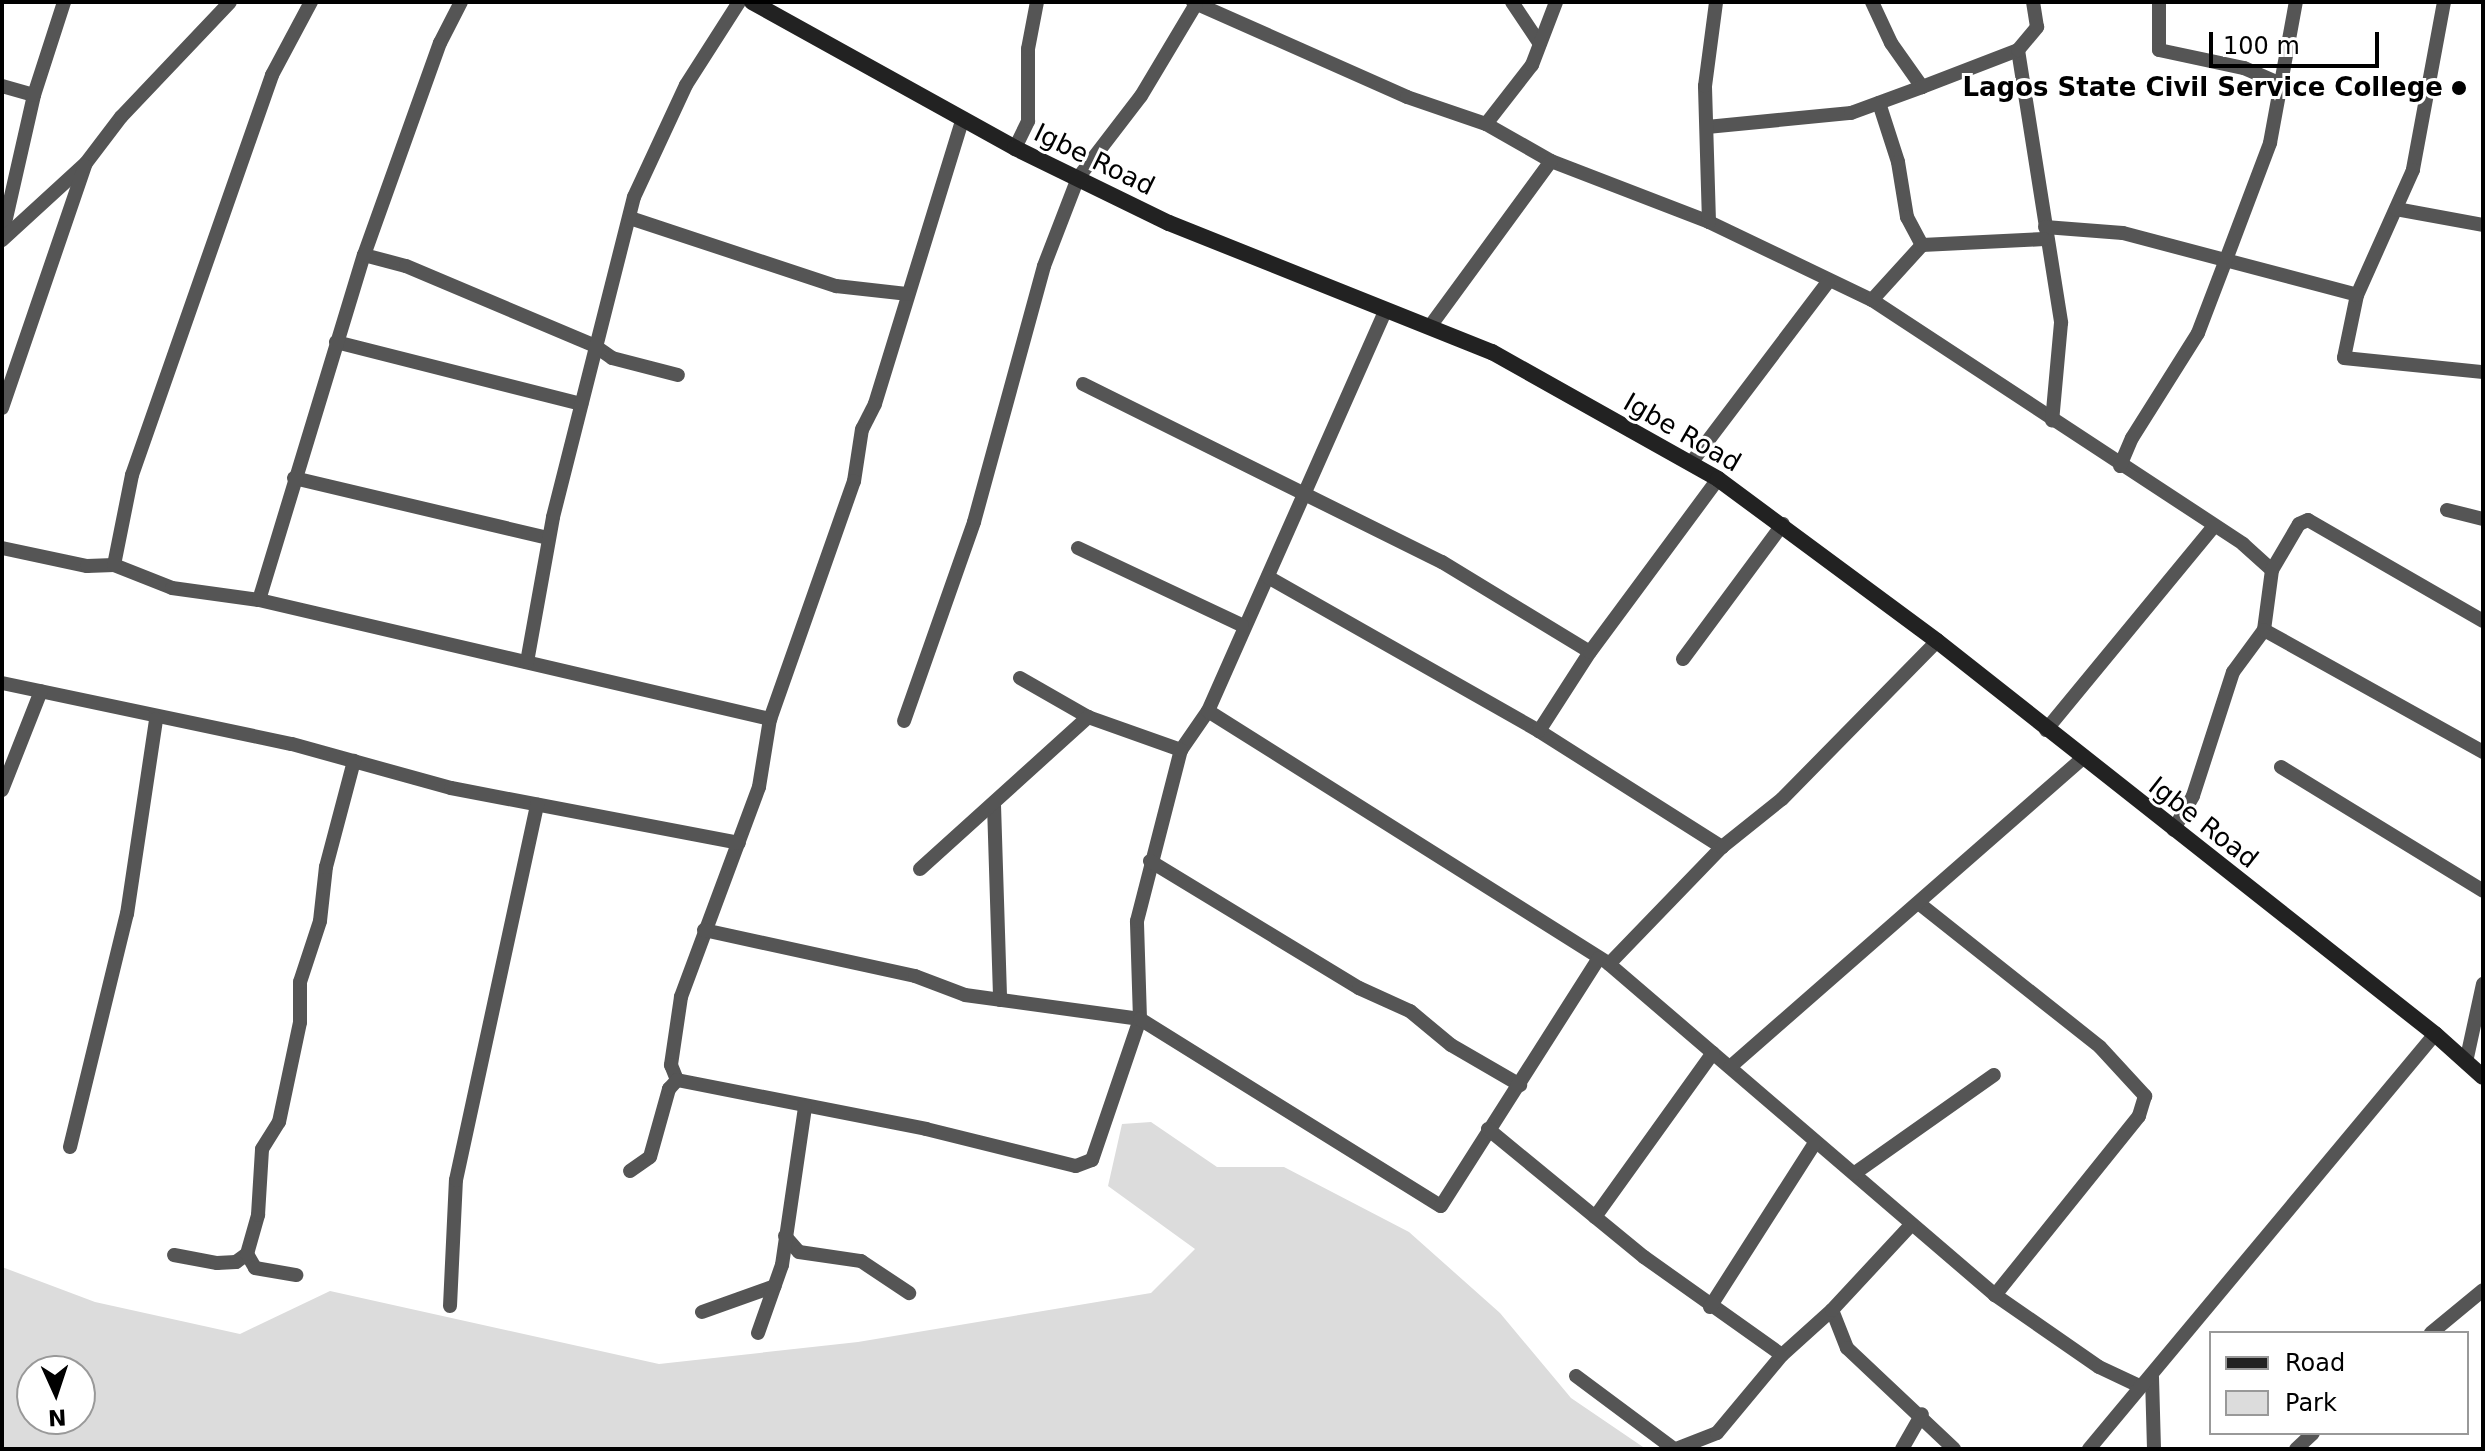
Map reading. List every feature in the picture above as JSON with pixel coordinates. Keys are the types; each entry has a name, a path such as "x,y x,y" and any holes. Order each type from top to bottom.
{"street":[{"path":"2,238 34,95 64,2"},
{"path":"2,238 86,163 121,117 230,2"},
{"path":"114,565 132,475 272,75 311,2"},
{"path":"259,600 364,255 440,43 461,2"},
{"path":"527,662 548,538 641,177 686,85 739,2"},
{"name":"Igbe Road","path":"752,2 1015,148 1169,223 1431,325 1492,352 1718,479 1783,524 1937,641 2082,759 2435,1034 2483,1077"},
{"path":"1015,148 1028,121 1028,49 1037,2"},
{"path":"1512,2 1540,44"},
{"path":"1486,124 1532,65 1556,2"},
{"path":"1709,222 1705,86 1716,2"},
{"path":"1872,2 1891,43 1922,87"},
{"path":"1707,127 1851,113 1922,87 2018,50 2039,20 2033,2"},
{"path":"2159,2 2159,50 2244,68 2281,84"},
{"path":"2120,466 2132,438 2198,333 2227,257 2270,143 2296,2"},
{"path":"2444,2 2413,170 2357,295 2344,358 2483,372"},
{"path":"904,721 974,522 1044,266 1078,178 1141,96 1195,3 1407,97 1486,124 1551,161 1709,222 1828,282 1872,300 2120,466 2243,544 2272,570"},
{"path":"2018,50 2061,323 2052,421"},
{"path":"2,86 34,95"},
{"path":"1879,103 1898,162 1907,217 1922,245"},
{"path":"677,1080 671,1065 681,997 759,787 770,719 854,481 862,429 875,404 962,121"},
{"path":"1431,325 1551,161"},
{"path":"2,408 86,163"},
{"path":"2396,209 2483,225"},
{"path":"630,218 836,286 907,294"},
{"path":"1872,300 1922,245 2045,233 2123,233 2227,257 2357,295"},
{"path":"364,255 406,266 595,346 612,358 678,375"},
{"path":"1691,463 1828,282"},
{"path":"677,1080 805,1108 926,1129 1081,1166 1094,1155 1140,1019 1137,921 1181,750 1208,711 1242,625 1268,577 1386,310"},
{"path":"336,342 581,404"},
{"path":"1083,384 1442,562 1590,652"},
{"path":"294,478 548,538"},
{"path":"1539,731 1590,652 1718,479"},
{"path":"2447,510 2483,519"},
{"path":"2173,830 2193,796 2233,672 2264,630 2272,570 2299,524 2308,520 2483,621"},
{"path":"1683,659 1783,524"},
{"path":"2046,730 2214,526"},
{"path":"2,548 87,566 114,565 172,588 259,600 770,719"},
{"path":"1078,548 1242,625"},
{"path":"1268,577 1539,731 1722,847"},
{"path":"2264,630 2483,752"},
{"path":"704,930 915,976 959,993 1140,1019 1441,1206 1488,1129 1604,961 1722,847 1782,799 1937,641"},
{"path":"1020,678 1088,717 1181,750"},
{"path":"2,683 156,719 292,744 537,805 739,843"},
{"path":"2,790 41,691"},
{"path":"1208,711 1604,961 1995,1295 2099,1367 2137,1385"},
{"path":"920,869 1088,717"},
{"path":"70,1147 127,914 156,719"},
{"path":"1730,1067 1921,905 2082,759"},
{"path":"174,1255 217,1263 236,1262 247,1254 258,1215 262,1149 279,1122 300,1022 300,982 320,921 326,867 354,761"},
{"path":"2281,767 2483,891"},
{"path":"450,1306 456,1180 537,805"},
{"path":"994,805 1000,1000"},
{"path":"1150,861 1359,988 1410,1011 1451,1045 1520,1085"},
{"path":"1921,905 2100,1047 2145,1096 2139,1116 1995,1295"},
{"path":"2466,1062 2483,984"},
{"path":"2089,1449 2137,1385 2152,1377 2184,1331 2435,1034"},
{"path":"1595,1217 1713,1053"},
{"path":"1855,1173 1994,1075"},
{"path":"630,1171 650,1157 669,1089 677,1080"},
{"path":"758,1333 775,1286 805,1108"},
{"path":"1488,1129 1710,1307 1782,1355"},
{"path":"1710,1307 1815,1143"},
{"path":"1576,1376 1675,1449 1717,1433 1782,1355 1832,1310 1911,1225"},
{"path":"785,1236 799,1252 861,1261 909,1293"},
{"path":"247,1254 255,1268 296,1275"},
{"path":"702,1312 775,1286"},
{"path":"2433,1331 2483,1290"},
{"path":"1832,1310 1847,1348 1879,1383 1922,1414 1954,1449"},
{"path":"2152,1377 2154,1449"},
{"path":"1902,1449 1922,1414"},
{"path":"2296,1449 2311,1435"}],"green space":[{"path":"1151,1122 1217,1167 1284,1167 1409,1232 1500,1313 1571,1398 1646,1449 2,1449 2,1267 95,1302 240,1334 330,1291 659,1364 858,1342 1151,1293 1195,1249 1108,1186 1122,1124"}],"place":[{"name":"Lagos State Civil Service College","path":"2459,88"}]}
